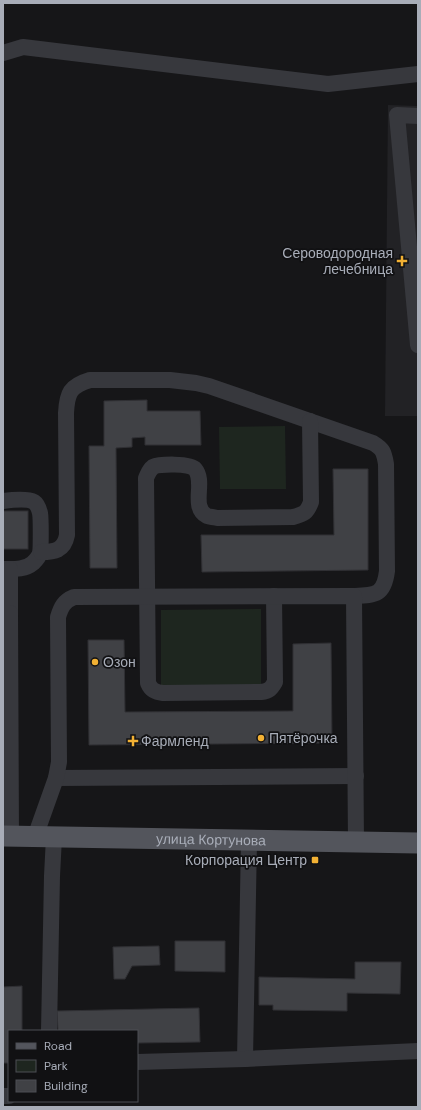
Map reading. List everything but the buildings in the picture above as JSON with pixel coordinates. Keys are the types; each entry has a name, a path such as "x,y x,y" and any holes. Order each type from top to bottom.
{"main road":[{"name":"улица Кортунова","path":"7,836 418,843"}],"lane":[{"path":"3,53 23,47 328,84 418,74"},
{"path":"418,116 397,115 418,345"},
{"path":"40,552 53,552 59,549 66,541 67,398 73,389 81,383 90,380 170,380 209,386 373,443 380,447 384,453 386,471 387,571 386,582 378,592 371,595 354,596 74,597 64,603 61,608 58,617 59,757 45,837 52,876 49,1030"},
{"path":"274,596 274,682 272,688 268,691 170,693 156,692 150,688 148,682 146,478 149,470 160,465 186,465 193,467 199,478 199,503 202,510 208,516 217,518 293,517 303,515 311,502 310,421"},
{"path":"3,500 28,500 34,502 38,506 40,513 40,552 37,558 27,567 6,569 7,836"},
{"path":"354,596 356,842"},
{"path":"56,778 356,776"},
{"path":"245,1059 249,840"},
{"path":"138,1062 245,1059 418,1051"}],"shaded area":[{"name":"Сероводородная лечебница","path":"388,105 418,106 418,416 385,416"}],"green space":[{"path":"285,426 286,489 220,489 219,427"},
{"path":"261,609 261,685 161,686 161,610"}],"place":[{"name":"Сероводородная лечебница","path":"402,261"},
{"name":"Озон","path":"95,662"},
{"name":"Пятёрочка","path":"261,738"},
{"name":"Фармленд","path":"133,741"},
{"name":"Корпорация Центр","path":"315,860"}]}
